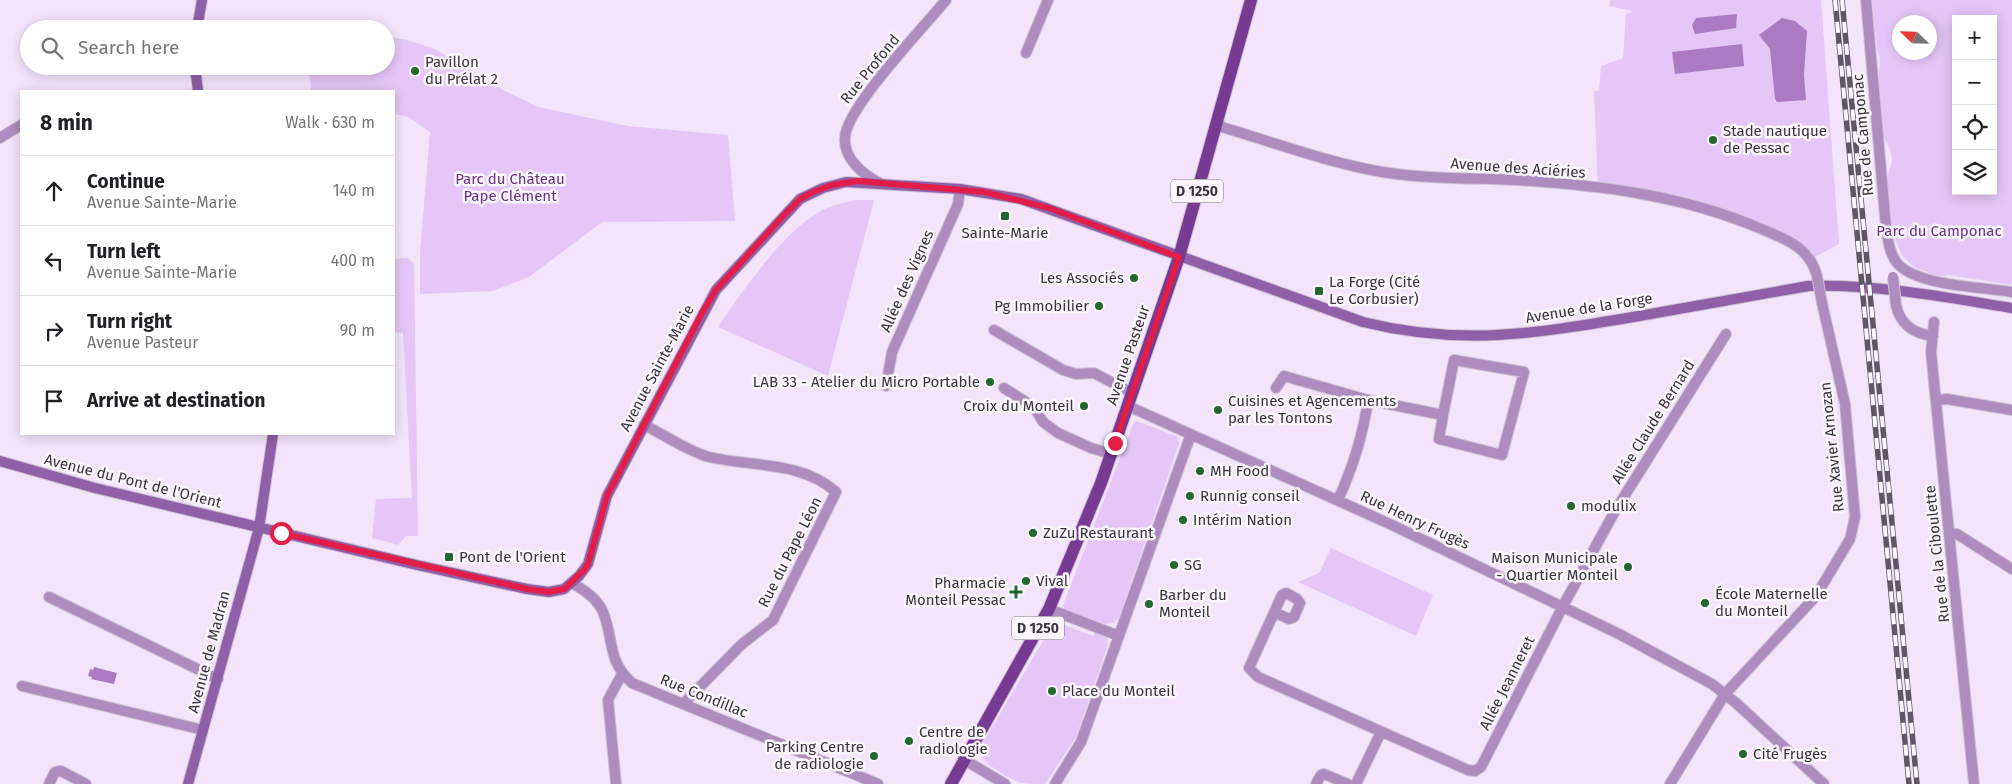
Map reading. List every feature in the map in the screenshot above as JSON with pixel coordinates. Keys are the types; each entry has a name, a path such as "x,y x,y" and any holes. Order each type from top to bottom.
{"main road":[{"path":"199,20 202,0"},
{"name":"Avenue Pasteur","path":"951,784 1049,608 1111,454 1179,257 1214,125 1251,0"},
{"path":"196,75 198,90"},
{"name":"Avenue Sainte-Marie","path":"259,528 527,589 549,592 564,589 588,564 603,507 644,425 716,290 800,199 823,188 852,182 880,183 960,189 1008,196 1035,204 1179,257"},
{"name":"Avenue de la Forge","path":"1179,257 1363,322 1396,330 1449,336 1528,334 1808,286 1845,286 1905,291 2012,308"},
{"name":"Avenue de Madran","path":"188,784 259,528 273,435"},
{"name":"Avenue du Pont de l'Orient","path":"0,461 95,488 259,528"}],"street":[{"name":"Rue Profond","path":"880,183 861,171 849,154 845,142 849,121 867,94 946,0"},
{"path":"1026,53 1048,0"},
{"name":"Rue de Camponac","path":"1866,0 1886,227 1889,245 1899,265"},
{"name":"Avenue des Aciéries","path":"1214,125 1295,150 1382,172 1439,178 1556,183 1649,194 1725,214 1791,242 1811,259"},
{"path":"0,138 20,126"},
{"name":"Allée des Vignes","path":"886,386 892,352 958,204 960,189"},
{"name":"Rue Xavier Arnozan","path":"1670,784 1725,694 1816,596 1850,539 1855,517 1845,404 1817,276 1811,259"},
{"path":"1933,336 1920,333 1906,326 1898,314 1893,277 1894,270 1899,265 1923,278 2012,292"},
{"name":"Rue de la Ciboulette","path":"1934,322 1931,352 1974,784"},
{"path":"994,330 1064,370 1076,374 1094,373 1132,393"},
{"name":"Allée Claude Bernard","path":"1563,606 1615,511 1726,334"},
{"path":"1454,360 1524,372 1502,455 1439,439 1443,415 1454,360"},
{"path":"1276,388 1284,376 1368,400 1443,415"},
{"path":"1004,388 1034,407 1043,422 1058,433 1091,448 1111,454"},
{"path":"1936,400 1947,399 2012,410"},
{"path":"1338,500 1352,468 1364,430 1368,400"},
{"name":"Rue Henry Frugès","path":"1128,406 1338,500 1563,606 1704,679 1725,694 1824,784"},
{"name":"Rue du Pape Léon","path":"644,425 707,456 793,470 815,477 836,492 773,620 742,644 683,704"},
{"path":"1055,784 1081,742 1191,434"},
{"path":"1949,534 1957,534 2012,569"},
{"path":"572,582 592,597 603,612 615,661 622,674 608,700 616,784"},
{"path":"48,597 218,678"},
{"name":"Allée Jeanneret","path":"1381,732 1468,770 1475,771 1481,767 1563,606"},
{"path":"1049,608 1119,636"},
{"path":"1274,612 1250,668 1258,677 1381,732 1356,784"},
{"name":"Rue Condillac","path":"622,674 632,683 878,784"},
{"path":"22,686 203,730"},
{"path":"963,760 1005,784"},
{"path":"49,784 55,772 61,771 86,784"},
{"path":"1316,784 1321,775 1324,774 1348,784"}],"green space":[{"name":"Stade nautique de Pessac","path":"1610,0 1821,0 1839,244 1811,259 1797,245 1725,214 1598,188 1594,91 1599,90 1601,66 1623,58 1626,14 1633,11 1609,6"},
{"name":"Parc du Camponac","path":"1872,0 2012,0 2012,285 1949,275 1936,275 1924,271 1912,265 1897,245 1890,217 1889,203 1888,177 1892,158 1881,124 1879,53 1877,50"},
{"name":"Parc du Château Pape Clément","path":"395,38 435,49 503,90 538,107 628,126 728,135 735,221 602,222 529,277 493,291 420,294 420,253 430,132 408,117 395,114 395,90 311,90 308,75 395,75"},
{"path":"856,200 874,200 828,376 718,327 776,250 802,224 821,211 835,205"},
{"path":"408,258 414,264 418,536 406,536 398,545 372,538 376,499 412,498 403,333 395,332 395,259"},
{"path":"1137,421 1178,437 1179,444 1120,615 1114,623 1105,624 1064,609 1063,605 1134,422"},
{"path":"1331,548 1433,595 1416,636 1298,582 1319,573"},
{"name":"Place du Monteil","path":"1056,619 1063,619 1062,624 1093,636 1095,632 1107,638 1108,645 1076,737 1045,784 1021,783 990,765 980,756 978,751"}],"shaded area":[{"path":"1737,14 1736,28 1695,34 1692,25 1696,18"},
{"path":"1782,18 1795,21 1807,31 1804,75 1806,100 1777,102 1775,99 1770,49 1759,35"},
{"path":"1742,44 1744,66 1675,74 1672,52"},
{"path":"94,667 117,673 114,684 91,679 92,677 88,676 90,669 93,670"}],"railway":[{"path":"1835,0 1909,784"},
{"path":"1842,0 1917,784"}],"place":[{"name":"Pavillon du Prélat 2","path":"415,71"},
{"name":"Stade nautique de Pessac","path":"1713,140"},
{"name":"Sainte-Marie","path":"1005,216"},
{"name":"Les Associés","path":"1134,278"},
{"name":"La Forge (Cité Le Corbusier)","path":"1319,291"},
{"name":"Pg Immobilier","path":"1099,306"},
{"name":"LAB 33 - Atelier du Micro Portable","path":"990,382"},
{"name":"Croix du Monteil","path":"1084,406"},
{"name":"Cuisines et Agencements par les Tontons","path":"1218,410"},
{"name":"MH Food","path":"1200,471"},
{"name":"Runnig conseil","path":"1190,496"},
{"name":"modulix","path":"1571,506"},
{"name":"Intérim Nation","path":"1183,520"},
{"name":"ZuZu Restaurant","path":"1033,533"},
{"name":"Pont de l'Orient","path":"449,557"},
{"name":"SG","path":"1174,565"},
{"name":"Maison Municipale - Quartier Monteil","path":"1628,567"},
{"name":"Vival","path":"1026,581"},
{"name":"Pharmacie Monteil Pessac","path":"1016,592"},
{"name":"École Maternelle du Monteil","path":"1705,603"},
{"name":"Barber du Monteil","path":"1149,604"},
{"name":"Place du Monteil","path":"1052,691"},
{"name":"Centre de radiologie","path":"909,741"},
{"name":"Cité Frugès","path":"1743,754"},
{"name":"Parking Centre de radiologie","path":"874,756"}],"route":[{"path":"281,533 527,589 549,592 564,589 588,564 599,518 607,496 703,311 716,290 800,199 823,188 846,182 858,181 960,189 1008,196 1049,208 1179,257 1115,443"}]}
